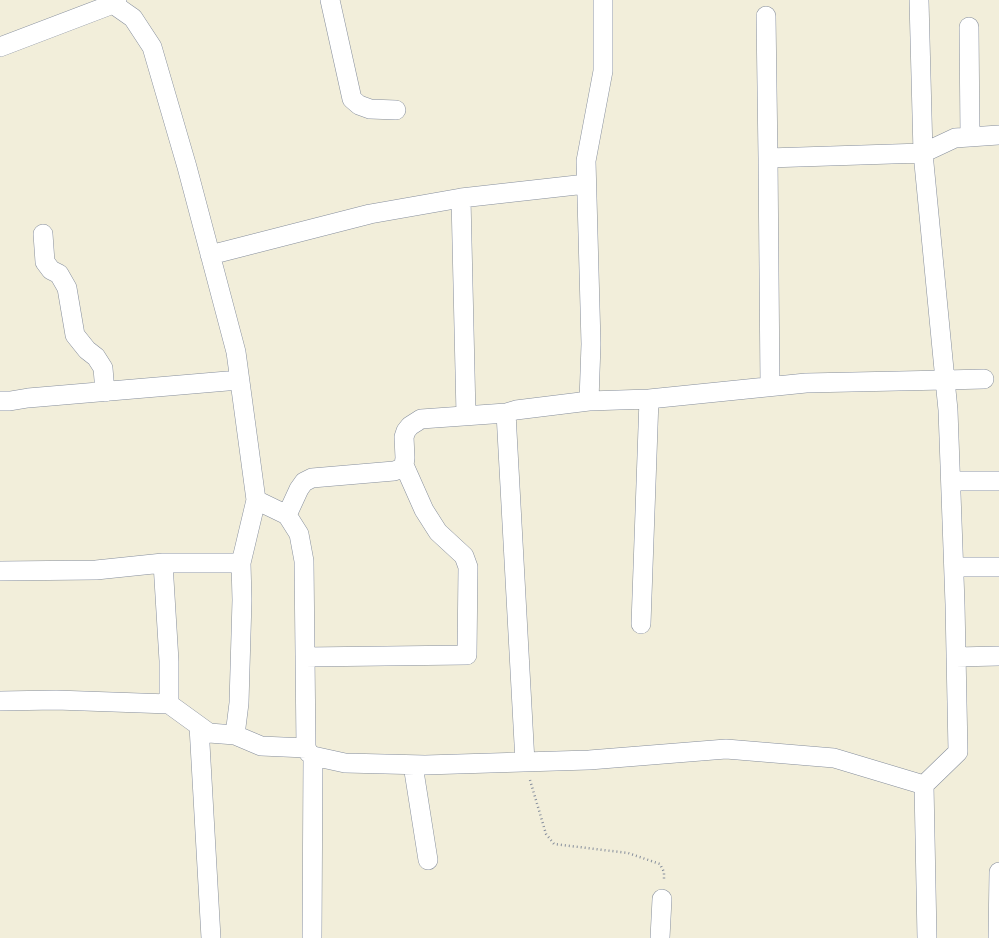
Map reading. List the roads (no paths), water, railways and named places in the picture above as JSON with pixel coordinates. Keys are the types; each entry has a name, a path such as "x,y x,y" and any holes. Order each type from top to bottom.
{"street":[{"path":"330,0 352,99 359,105 370,109 396,110"},
{"path":"589,401 591,344 586,161 603,71 603,0"},
{"path":"919,0 923,153 948,410 954,567 958,752 924,785 927,938"},
{"path":"0,47 114,1 134,18 152,47 187,167 236,352 256,500 241,563 242,608 239,702 235,734"},
{"path":"766,16 770,386"},
{"path":"969,27 970,137"},
{"path":"768,158 923,153 955,138 999,135"},
{"path":"210,255 370,214 461,198 586,184"},
{"path":"461,198 466,415"},
{"path":"42,234 45,262 51,270 59,274 67,288 75,335 87,350 96,357 103,368 105,392"},
{"path":"305,657 467,655 468,566 464,556 438,532 424,510 404,465 404,437 410,426 421,420 466,415 506,413 516,410 589,401 649,399 806,383 984,379"},
{"path":"0,401 239,380"},
{"path":"641,624 649,399"},
{"path":"506,413 525,762"},
{"path":"287,515 299,489 304,482 312,478 394,471 400,469 404,465"},
{"path":"951,481 999,481"},
{"path":"256,500 287,515 299,534 304,561 305,657 310,752 312,938"},
{"path":"0,570 96,570 163,563 241,563"},
{"path":"163,563 169,661 169,704"},
{"path":"954,567 999,567"},
{"path":"956,657 999,656"},
{"path":"0,701 56,700 169,704 209,733 235,734 261,746 310,752 345,763 413,765 589,760 726,749 834,758 924,785"},
{"path":"199,726 211,938"},
{"path":"413,765 428,860"},
{"path":"998,938 999,872"},
{"path":"660,938 662,899"}]}
